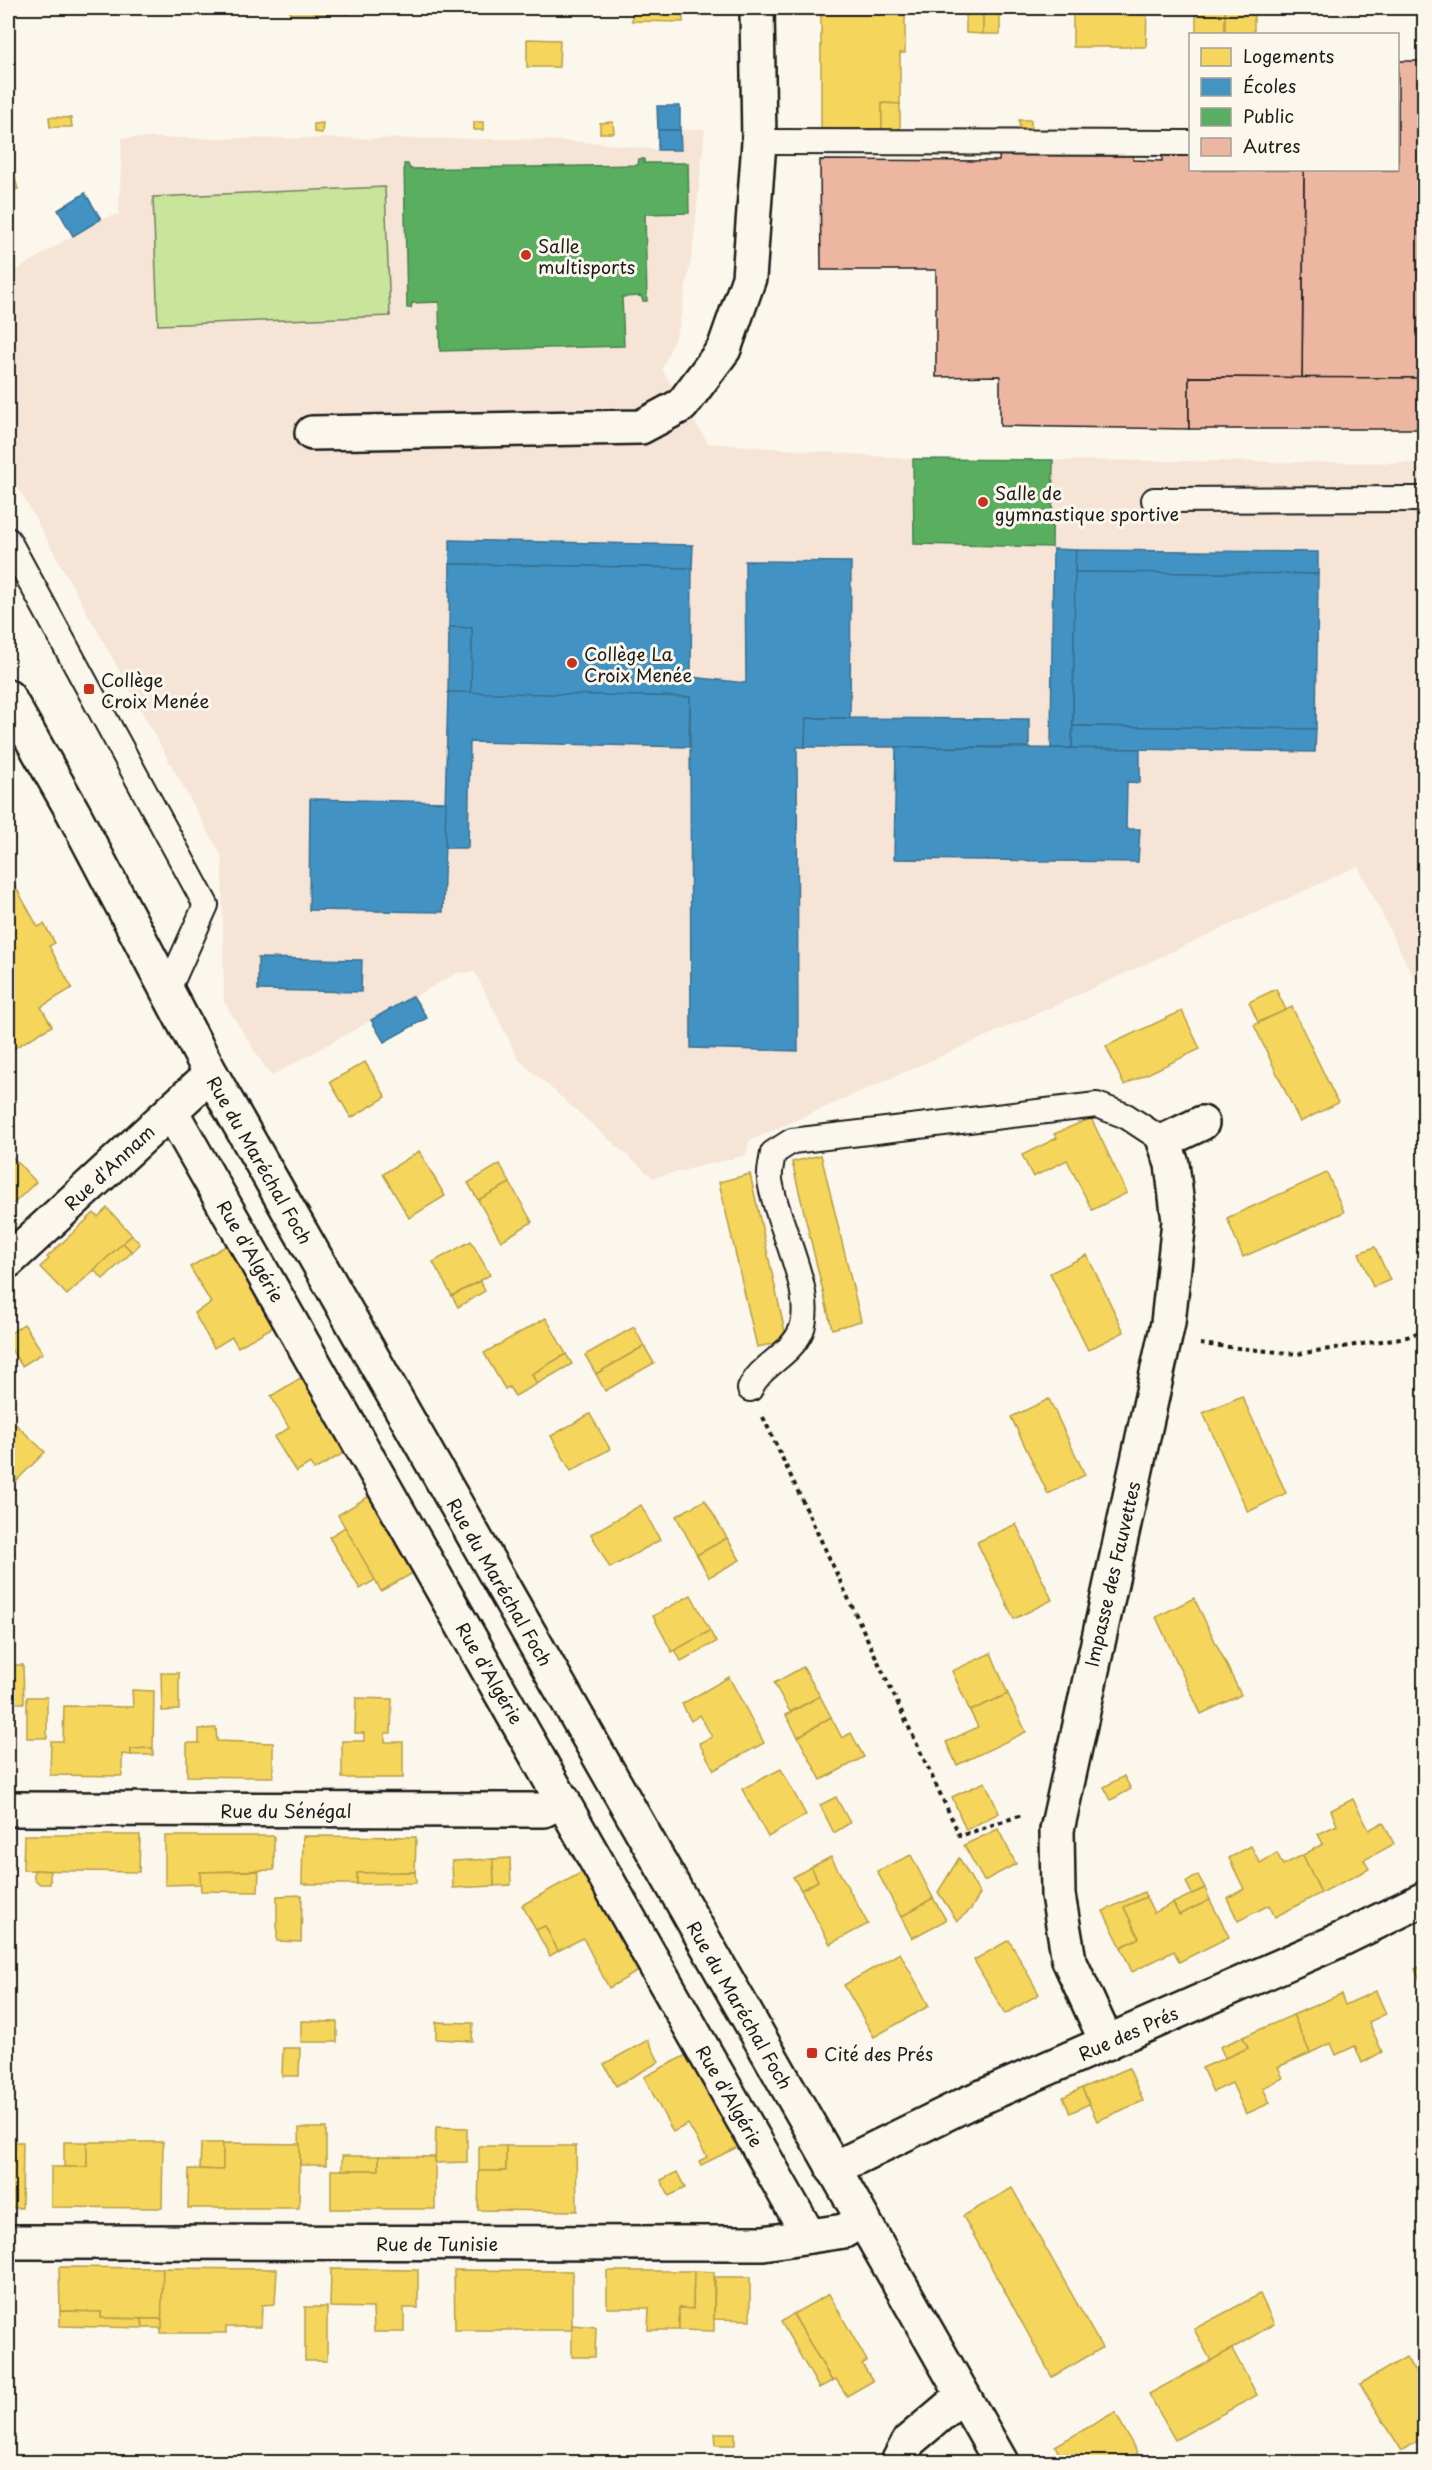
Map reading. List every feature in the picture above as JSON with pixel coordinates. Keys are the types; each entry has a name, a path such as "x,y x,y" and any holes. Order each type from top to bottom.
{"street":[{"path":"312,433 641,427 682,405 724,349 749,278 759,142 757,8"},
{"name":"Rue du Maréchal Foch","path":"8,697 73,812 211,1074 961,2397 1001,2463"},
{"name":"Rue d'Annam","path":"8,1261 211,1074"},
{"name":"Rue d'Algérie","path":"171,1111 809,2236"},
{"path":"1164,1141 1202,1124"},
{"name":"Impasse des Fauvettes","path":"1107,2043 1069,1960 1058,1895 1057,1830 1082,1707 1164,1341 1179,1221 1172,1164 1164,1141"},
{"name":"Rue du Sénégal","path":"8,1809 544,1810 562,1800"},
{"name":"Rue des Prés","path":"833,2169 966,2104 1338,1941 1425,1899"},
{"name":"Rue de Tunisie","path":"8,2242 763,2243 844,2231 862,2220"},
{"path":"898,2463 909,2441 961,2397"}],"lane":[{"path":"759,142 1189,143"},
{"path":"1154,500 1425,499"},
{"path":"8,540 206,904 167,992"},
{"path":"750,1389 754,1379 788,1350 801,1330 803,1298 770,1179 773,1153 792,1142 1097,1106 1126,1116 1164,1141"}],"path":[{"path":"1164,1341 1297,1354 1407,1336 1425,1330"},
{"path":"750,1389 960,1836 1020,1815 1060,1817"}],"shaded area":[{"name":"Collège La Croix Menée","path":"705,129 693,247 679,327 662,370 708,443 913,459 1424,463 1424,999 1358,866 1043,1011 749,1141 746,1155 653,1178 519,1060 475,972 457,973 271,1076 224,1002 222,857 8,469 8,275 101,219 119,214 122,138 526,139 681,150 680,130"}],"green space":[{"path":"385,187 390,316 158,325 153,197"}],"building: Logements":[{"path":"290,8 350,8 350,14 290,14"},
{"path":"632,8 683,8 683,22 632,21"},
{"path":"821,8 905,8 905,53 900,53 900,104 882,103 882,129 821,129"},
{"path":"966,8 983,8 983,34 966,33"},
{"path":"983,8 1000,8 1000,34 983,34"},
{"path":"1073,8 1147,8 1146,47 1073,47"},
{"path":"1196,8 1225,8 1225,33 1196,33"},
{"path":"1225,8 1254,8 1254,33 1225,33"},
{"path":"527,39 560,40 559,67 527,67"},
{"path":"882,103 900,104 900,130 882,129"},
{"path":"49,117 71,118 72,127 50,127"},
{"path":"1019,120 1031,120 1031,130 1020,130"},
{"path":"474,122 483,122 483,130 474,130"},
{"path":"613,122 614,133 600,133 600,123"},
{"path":"323,123 322,133 314,132 314,124"},
{"path":"8,160 18,189 8,192"},
{"path":"14,884 38,927 44,924 55,943 49,946 72,988 41,1007 52,1026 8,1052 8,887"},
{"path":"1276,989 1286,1010 1258,1022 1249,1002"},
{"path":"1292,1007 1338,1103 1300,1122 1254,1025"},
{"path":"1182,1011 1200,1049 1124,1085 1106,1046"},
{"path":"365,1062 386,1097 351,1118 330,1082"},
{"path":"1091,1118 1127,1193 1092,1210 1067,1160 1033,1177 1022,1155 1057,1138 1054,1134"},
{"path":"419,1151 445,1196 409,1218 383,1174"},
{"path":"8,1152 36,1182 8,1209"},
{"path":"821,1155 861,1321 832,1329 792,1162"},
{"path":"500,1164 510,1183 478,1200 468,1183"},
{"path":"1327,1173 1344,1212 1243,1257 1227,1218"},
{"path":"750,1174 787,1341 757,1347 719,1182"},
{"path":"510,1183 532,1222 501,1241 478,1200"},
{"path":"107,1208 132,1235 67,1295 40,1267 49,1259 47,1257 94,1213 98,1217"},
{"path":"132,1235 140,1244 132,1252 123,1243"},
{"path":"471,1241 490,1275 452,1296 433,1262"},
{"path":"123,1243 132,1252 103,1279 94,1270"},
{"path":"227,1245 273,1327 238,1347 232,1337 214,1348 194,1313 211,1303 190,1267"},
{"path":"1375,1247 1390,1280 1373,1287 1359,1253"},
{"path":"1087,1255 1124,1332 1088,1350 1050,1273"},
{"path":"480,1281 485,1291 458,1307 452,1296"},
{"path":"546,1318 566,1354 532,1374 537,1384 515,1396 509,1387 505,1389 484,1353"},
{"path":"24,1324 43,1353 22,1366 8,1345 8,1335"},
{"path":"634,1327 644,1346 596,1374 585,1355"},
{"path":"644,1346 654,1363 605,1391 596,1374"},
{"path":"566,1354 572,1364 537,1384 532,1374"},
{"path":"302,1377 344,1453 314,1470 310,1463 296,1472 274,1437 289,1428 271,1396"},
{"path":"1242,1396 1286,1493 1248,1512 1203,1413"},
{"path":"1049,1399 1085,1475 1048,1494 1011,1417"},
{"path":"590,1414 610,1449 571,1471 551,1436"},
{"path":"8,1417 45,1452 8,1489"},
{"path":"369,1496 413,1573 381,1591 338,1515"},
{"path":"705,1500 727,1538 697,1555 676,1516"},
{"path":"641,1505 660,1540 610,1568 591,1534"},
{"path":"1016,1524 1052,1600 1014,1619 977,1542"},
{"path":"345,1527 375,1580 360,1589 329,1537"},
{"path":"727,1538 740,1560 709,1577 697,1555"},
{"path":"691,1595 710,1631 672,1652 653,1616"},
{"path":"1194,1598 1241,1695 1201,1714 1156,1617"},
{"path":"710,1631 716,1642 681,1661 675,1650"},
{"path":"991,1653 1008,1694 970,1711 952,1671"},
{"path":"8,1665 23,1665 24,1703 8,1703"},
{"path":"803,1667 820,1696 790,1712 774,1683"},
{"path":"161,1673 179,1673 179,1710 162,1711"},
{"path":"729,1677 764,1743 714,1770 699,1743 712,1737 700,1715 691,1721 682,1704"},
{"path":"132,1690 154,1691 153,1748 131,1749 131,1755 122,1754 122,1776 50,1775 51,1741 63,1741 64,1706 133,1707"},
{"path":"1008,1694 1026,1732 957,1765 946,1742 978,1727 970,1711"},
{"path":"820,1696 831,1717 798,1737 786,1715"},
{"path":"27,1697 47,1697 47,1738 27,1738"},
{"path":"356,1698 392,1699 391,1733 385,1733 385,1742 403,1742 403,1778 342,1778 342,1741 364,1741 364,1733 355,1733"},
{"path":"831,1717 842,1738 851,1733 864,1757 821,1780 798,1737"},
{"path":"216,1728 217,1741 273,1743 273,1777 187,1776 187,1743 199,1743 199,1729"},
{"path":"153,1748 153,1755 131,1755 131,1749"},
{"path":"781,1769 806,1815 768,1837 742,1789"},
{"path":"1124,1776 1131,1789 1111,1800 1104,1787"},
{"path":"985,1782 999,1813 966,1830 952,1797"},
{"path":"836,1797 850,1823 834,1833 820,1805"},
{"path":"1353,1799 1369,1830 1383,1822 1394,1844 1364,1860 1369,1869 1321,1893 1303,1855 1323,1844 1318,1834 1337,1825 1331,1810"},
{"path":"998,1829 1016,1864 984,1881 964,1845"},
{"path":"24,1835 140,1835 139,1872 23,1870"},
{"path":"165,1836 274,1836 274,1870 200,1872 201,1884 165,1885"},
{"path":"303,1836 416,1837 415,1872 357,1873 357,1884 302,1884"},
{"path":"1251,1846 1260,1863 1277,1853 1283,1865 1303,1855 1321,1893 1275,1917 1269,1905 1238,1921 1227,1898 1244,1889 1229,1858"},
{"path":"911,1855 933,1898 901,1917 877,1871"},
{"path":"831,1857 868,1924 830,1944 801,1890 818,1881 811,1867"},
{"path":"510,1858 511,1885 494,1886 493,1859"},
{"path":"959,1858 980,1894 971,1909 957,1921 938,1892"},
{"path":"493,1859 494,1886 453,1888 452,1861"},
{"path":"811,1867 818,1881 801,1890 793,1877"},
{"path":"34,1870 50,1871 50,1884 40,1884 34,1879"},
{"path":"586,1870 642,1969 609,1988 583,1938 558,1951 545,1926 536,1930 522,1905"},
{"path":"259,1871 258,1892 201,1891 200,1872"},
{"path":"415,1872 416,1883 357,1884 357,1873"},
{"path":"1198,1875 1205,1888 1192,1894 1186,1882"},
{"path":"1205,1888 1210,1900 1179,1915 1173,1903"},
{"path":"1144,1892 1146,1897 1124,1907 1139,1938 1121,1947 1103,1911"},
{"path":"302,1895 301,1942 277,1941 277,1896"},
{"path":"1146,1897 1154,1913 1173,1903 1179,1915 1210,1900 1229,1937 1179,1962 1174,1951 1132,1972 1121,1947 1139,1938 1124,1907"},
{"path":"933,1898 946,1920 912,1938 901,1917"},
{"path":"545,1926 558,1951 550,1956 536,1930"},
{"path":"1009,1940 1039,1994 1005,2014 974,1960"},
{"path":"900,1953 929,2006 874,2037 844,1985"},
{"path":"1424,1965 1424,1990 1415,1969"},
{"path":"1376,1991 1386,2014 1369,2022 1382,2052 1362,2063 1355,2046 1336,2055 1331,2043 1310,2053 1293,2015 1341,1994 1345,2005"},
{"path":"1293,2015 1310,2053 1278,2067 1283,2078 1263,2088 1270,2103 1246,2114 1232,2083 1213,2092 1202,2068 1248,2048 1243,2037"},
{"path":"301,2021 337,2022 337,2042 301,2042"},
{"path":"436,2022 473,2023 472,2041 436,2039"},
{"path":"1243,2037 1248,2048 1225,2058 1220,2047"},
{"path":"648,2040 659,2062 616,2086 604,2064"},
{"path":"283,2048 300,2048 299,2076 282,2076"},
{"path":"690,2053 742,2145 701,2165 699,2161 707,2157 688,2124 673,2132 644,2077"},
{"path":"1129,2068 1143,2101 1097,2121 1082,2088"},
{"path":"1082,2088 1089,2104 1070,2113 1063,2097"},
{"path":"436,2127 467,2128 467,2162 435,2163"},
{"path":"299,2128 326,2128 326,2165 300,2165"},
{"path":"8,2142 23,2142 22,2208 8,2208"},
{"path":"64,2142 87,2142 87,2167 64,2167"},
{"path":"87,2142 163,2142 162,2208 51,2207 51,2167 87,2167"},
{"path":"201,2143 223,2143 223,2170 200,2169"},
{"path":"223,2143 300,2144 299,2208 188,2208 189,2169 223,2170"},
{"path":"479,2146 506,2146 506,2171 479,2171"},
{"path":"506,2146 576,2146 577,2211 478,2210 479,2171 506,2171"},
{"path":"342,2156 379,2156 379,2170 342,2170"},
{"path":"379,2156 435,2157 435,2209 331,2209 331,2170 379,2170"},
{"path":"677,2172 685,2188 669,2196 661,2180"},
{"path":"1012,2188 1102,2348 1052,2377 963,2216"},
{"path":"59,2267 163,2268 162,2319 101,2318 101,2312 60,2311"},
{"path":"163,2268 277,2269 275,2304 262,2305 261,2327 226,2327 226,2333 161,2333"},
{"path":"331,2269 418,2270 418,2308 404,2308 404,2332 374,2332 373,2308 330,2307"},
{"path":"454,2270 572,2271 572,2330 455,2330"},
{"path":"607,2271 694,2271 693,2309 679,2308 679,2330 648,2330 649,2308 607,2308"},
{"path":"694,2271 714,2272 714,2331 679,2330 679,2308 693,2309"},
{"path":"715,2277 750,2277 750,2320 714,2319"},
{"path":"829,2294 867,2361 862,2364 873,2381 847,2396 836,2379 832,2381 793,2314"},
{"path":"1260,2294 1274,2324 1211,2361 1194,2329"},
{"path":"305,2307 327,2307 327,2361 305,2361"},
{"path":"60,2311 101,2312 101,2318 142,2319 143,2328 60,2326"},
{"path":"793,2314 832,2381 819,2388 781,2322"},
{"path":"142,2319 162,2319 162,2328 143,2328"},
{"path":"572,2325 596,2327 595,2357 572,2357"},
{"path":"1232,2349 1257,2395 1175,2440 1149,2394"},
{"path":"1406,2357 1424,2388 1424,2437 1402,2451 1360,2384"},
{"path":"1115,2412 1142,2462 1064,2462 1055,2446"},
{"path":"715,2433 735,2433 735,2445 716,2445"},
{"path":"375,2458 429,2459 429,2462 375,2462"}],"building: Écoles":[{"path":"657,106 680,106 680,130 658,130"},
{"path":"658,130 680,130 681,150 658,150"},
{"path":"85,193 101,219 73,236 58,210"},
{"path":"450,540 693,545 692,568 450,564"},
{"path":"1053,549 1076,550 1072,748 1051,748"},
{"path":"1076,550 1318,552 1318,574 1075,572"},
{"path":"745,561 851,562 850,718 806,718 805,747 797,747 798,1051 691,1048 690,697 471,693 472,628 449,627 450,564 692,568 691,677 746,683"},
{"path":"1075,572 1318,574 1316,729 1073,726"},
{"path":"449,627 472,628 471,693 448,692"},
{"path":"448,692 690,697 689,747 470,742 468,848 444,848"},
{"path":"806,718 1029,719 1029,747 805,747"},
{"path":"1073,726 1316,729 1315,752 1072,748"},
{"path":"896,747 1140,749 1140,783 1127,782 1126,829 1140,829 1138,862 894,859"},
{"path":"310,799 446,802 443,912 309,910"},
{"path":"258,958 362,960 361,992 258,990"},
{"path":"413,996 427,1018 384,1042 371,1020"}],"building: Public":[{"name":"Salle multisports","path":"639,159 644,159 644,163 688,163 689,213 645,214 647,301 643,301 641,296 622,297 624,346 440,351 439,302 412,303 411,308 407,308 404,164 408,164 410,169 638,165"},
{"name":"Salle de gymnastique sportive","path":"913,459 1053,460 1052,547 914,544"}],"building: Autres":[{"path":"1399,61 1424,61 1424,378 1302,378 1304,171 1399,171"},
{"path":"1000,146 1133,146 1133,160 1162,161 1162,152 1189,152 1189,171 1304,171 1302,378 1189,377 1189,429 1000,426 1000,376 936,377 936,270 821,270 820,160 999,161"},
{"path":"1189,377 1424,378 1424,429 1189,429"}],"place":[{"name":"Salle multisports","path":"526,255"},
{"name":"Salle de gymnastique sportive","path":"983,502"},
{"name":"Collège La Croix Menée","path":"572,663"},
{"name":"Collège Croix Menée","path":"89,689"},
{"name":"Cité des Prés","path":"812,2053"}]}
